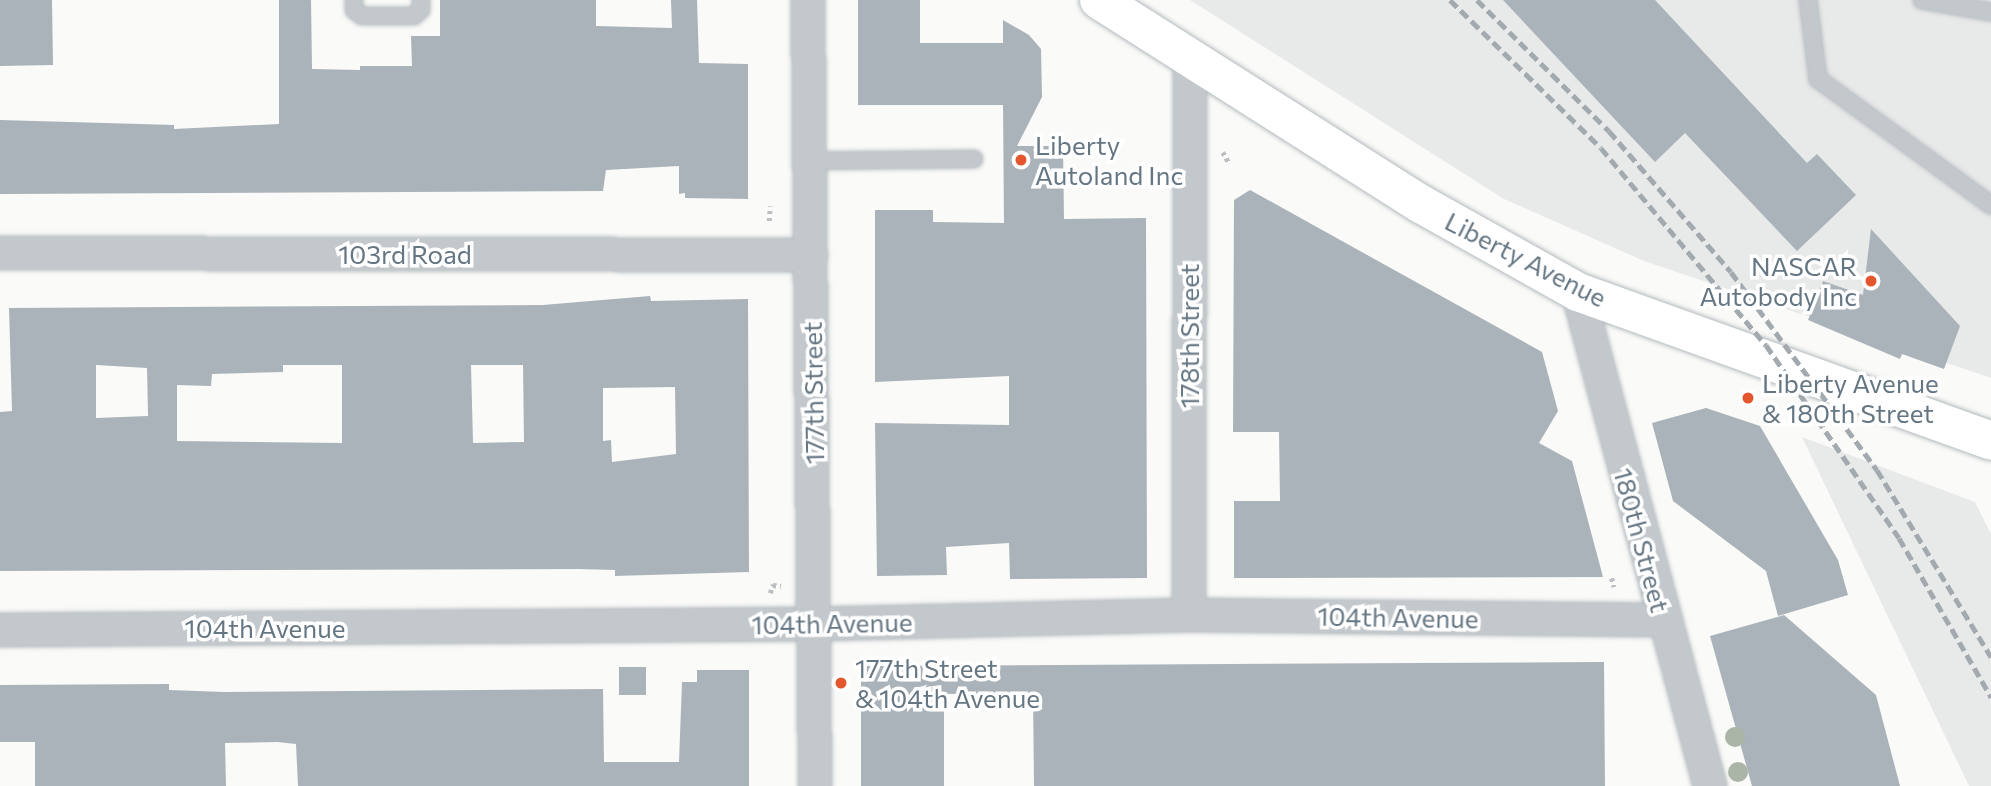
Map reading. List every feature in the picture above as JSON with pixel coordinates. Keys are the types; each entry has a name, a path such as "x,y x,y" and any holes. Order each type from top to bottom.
{"main road":[{"name":"Liberty Avenue","path":"1099,0 1421,204 1578,292 1991,441"}],"street":[{"name":"177th Street","path":"808,0 816,624 815,786"},
{"name":"178th Street","path":"1189,615 1190,57"},
{"name":"103rd Road","path":"0,253 811,255"},
{"name":"180th Street","path":"1578,292 1663,620 1710,786"},
{"name":"104th Avenue","path":"0,630 816,624 1189,615 1663,620"}],"lane":[{"path":"354,0 354,10 362,16 414,16 421,10 421,0"},
{"path":"1808,0 1818,79 1991,205"},
{"path":"1922,0 1991,12"},
{"path":"810,161 974,159"}],"path":[{"path":"1223,152 1229,163"},
{"path":"769,221 770,206"},
{"path":"1612,578 1614,587"},
{"path":"768,597 773,585 781,586"}],"shaded area":[{"path":"1190,0 1991,0 1991,378 1644,261 1504,199"},
{"path":"1802,437 1975,502 1991,534 1991,786 1969,786"}],"building":[{"path":"0,0 52,0 53,65 0,66"},
{"path":"279,0 311,0 312,69 360,70 360,66 412,66 411,36 440,36 440,0 596,0 596,26 672,28 671,0 697,0 699,63 748,64 748,199 685,198 685,193 679,194 679,166 606,170 603,191 0,194 0,120 174,125 174,129 279,124"},
{"path":"858,0 920,0 920,43 1003,43 1003,20 1029,35 1041,49 1042,97 1017,146 1063,146 1064,219 1146,218 1147,578 1010,579 1009,543 946,547 947,575 877,576 875,423 1009,425 1009,376 875,382 875,210 933,210 933,222 1004,223 1003,105 858,105"},
{"path":"1503,0 1655,0 1807,163 1817,154 1856,195 1797,251 1685,133 1655,162"},
{"path":"1250,190 1542,352 1558,411 1539,443 1572,461 1603,577 1234,578 1234,501 1280,501 1279,432 1233,432 1234,200"},
{"path":"1871,229 1960,326 1944,369 1902,354 1900,359 1808,320 1823,281 1863,295"},
{"path":"650,296 651,301 748,299 749,572 615,576 615,570 578,569 0,571 0,412 12,411 9,308 543,305","holes":["96,365 147,368 148,416 96,418","283,365 342,365 342,443 177,441 177,385 211,386 212,374 283,372","471,365 523,365 524,442 473,443","675,387 676,454 612,462 611,440 603,441 603,388"]},
{"path":"1706,408 1760,426 1838,560 1848,595 1778,616 1766,571 1673,501 1652,423"},
{"path":"1784,615 1876,695 1900,786 1752,786 1710,636"},
{"path":"1604,662 1605,786 1034,786 1033,693 944,694 944,786 861,786 861,666"},
{"path":"619,667 646,667 646,695 619,695"},
{"path":"697,670 749,670 749,786 298,786 296,744 277,742 225,743 226,786 35,786 35,742 0,742 0,685 169,684 169,690 224,692 603,689 604,762 679,762 682,682 697,682"}],"railway":[{"path":"1450,0 1601,148 1766,345 1899,538 1991,697"},
{"path":"1477,0 1609,131 1731,272 1877,470 1991,657"}],"place":[{"name":"Liberty Autoland Inc","path":"1021,160"},
{"name":"NASCAR Autobody Inc","path":"1871,281"},
{"name":"Liberty Avenue & 180th Street","path":"1748,398"},
{"name":"177th Street & 104th Avenue","path":"841,683"}]}
